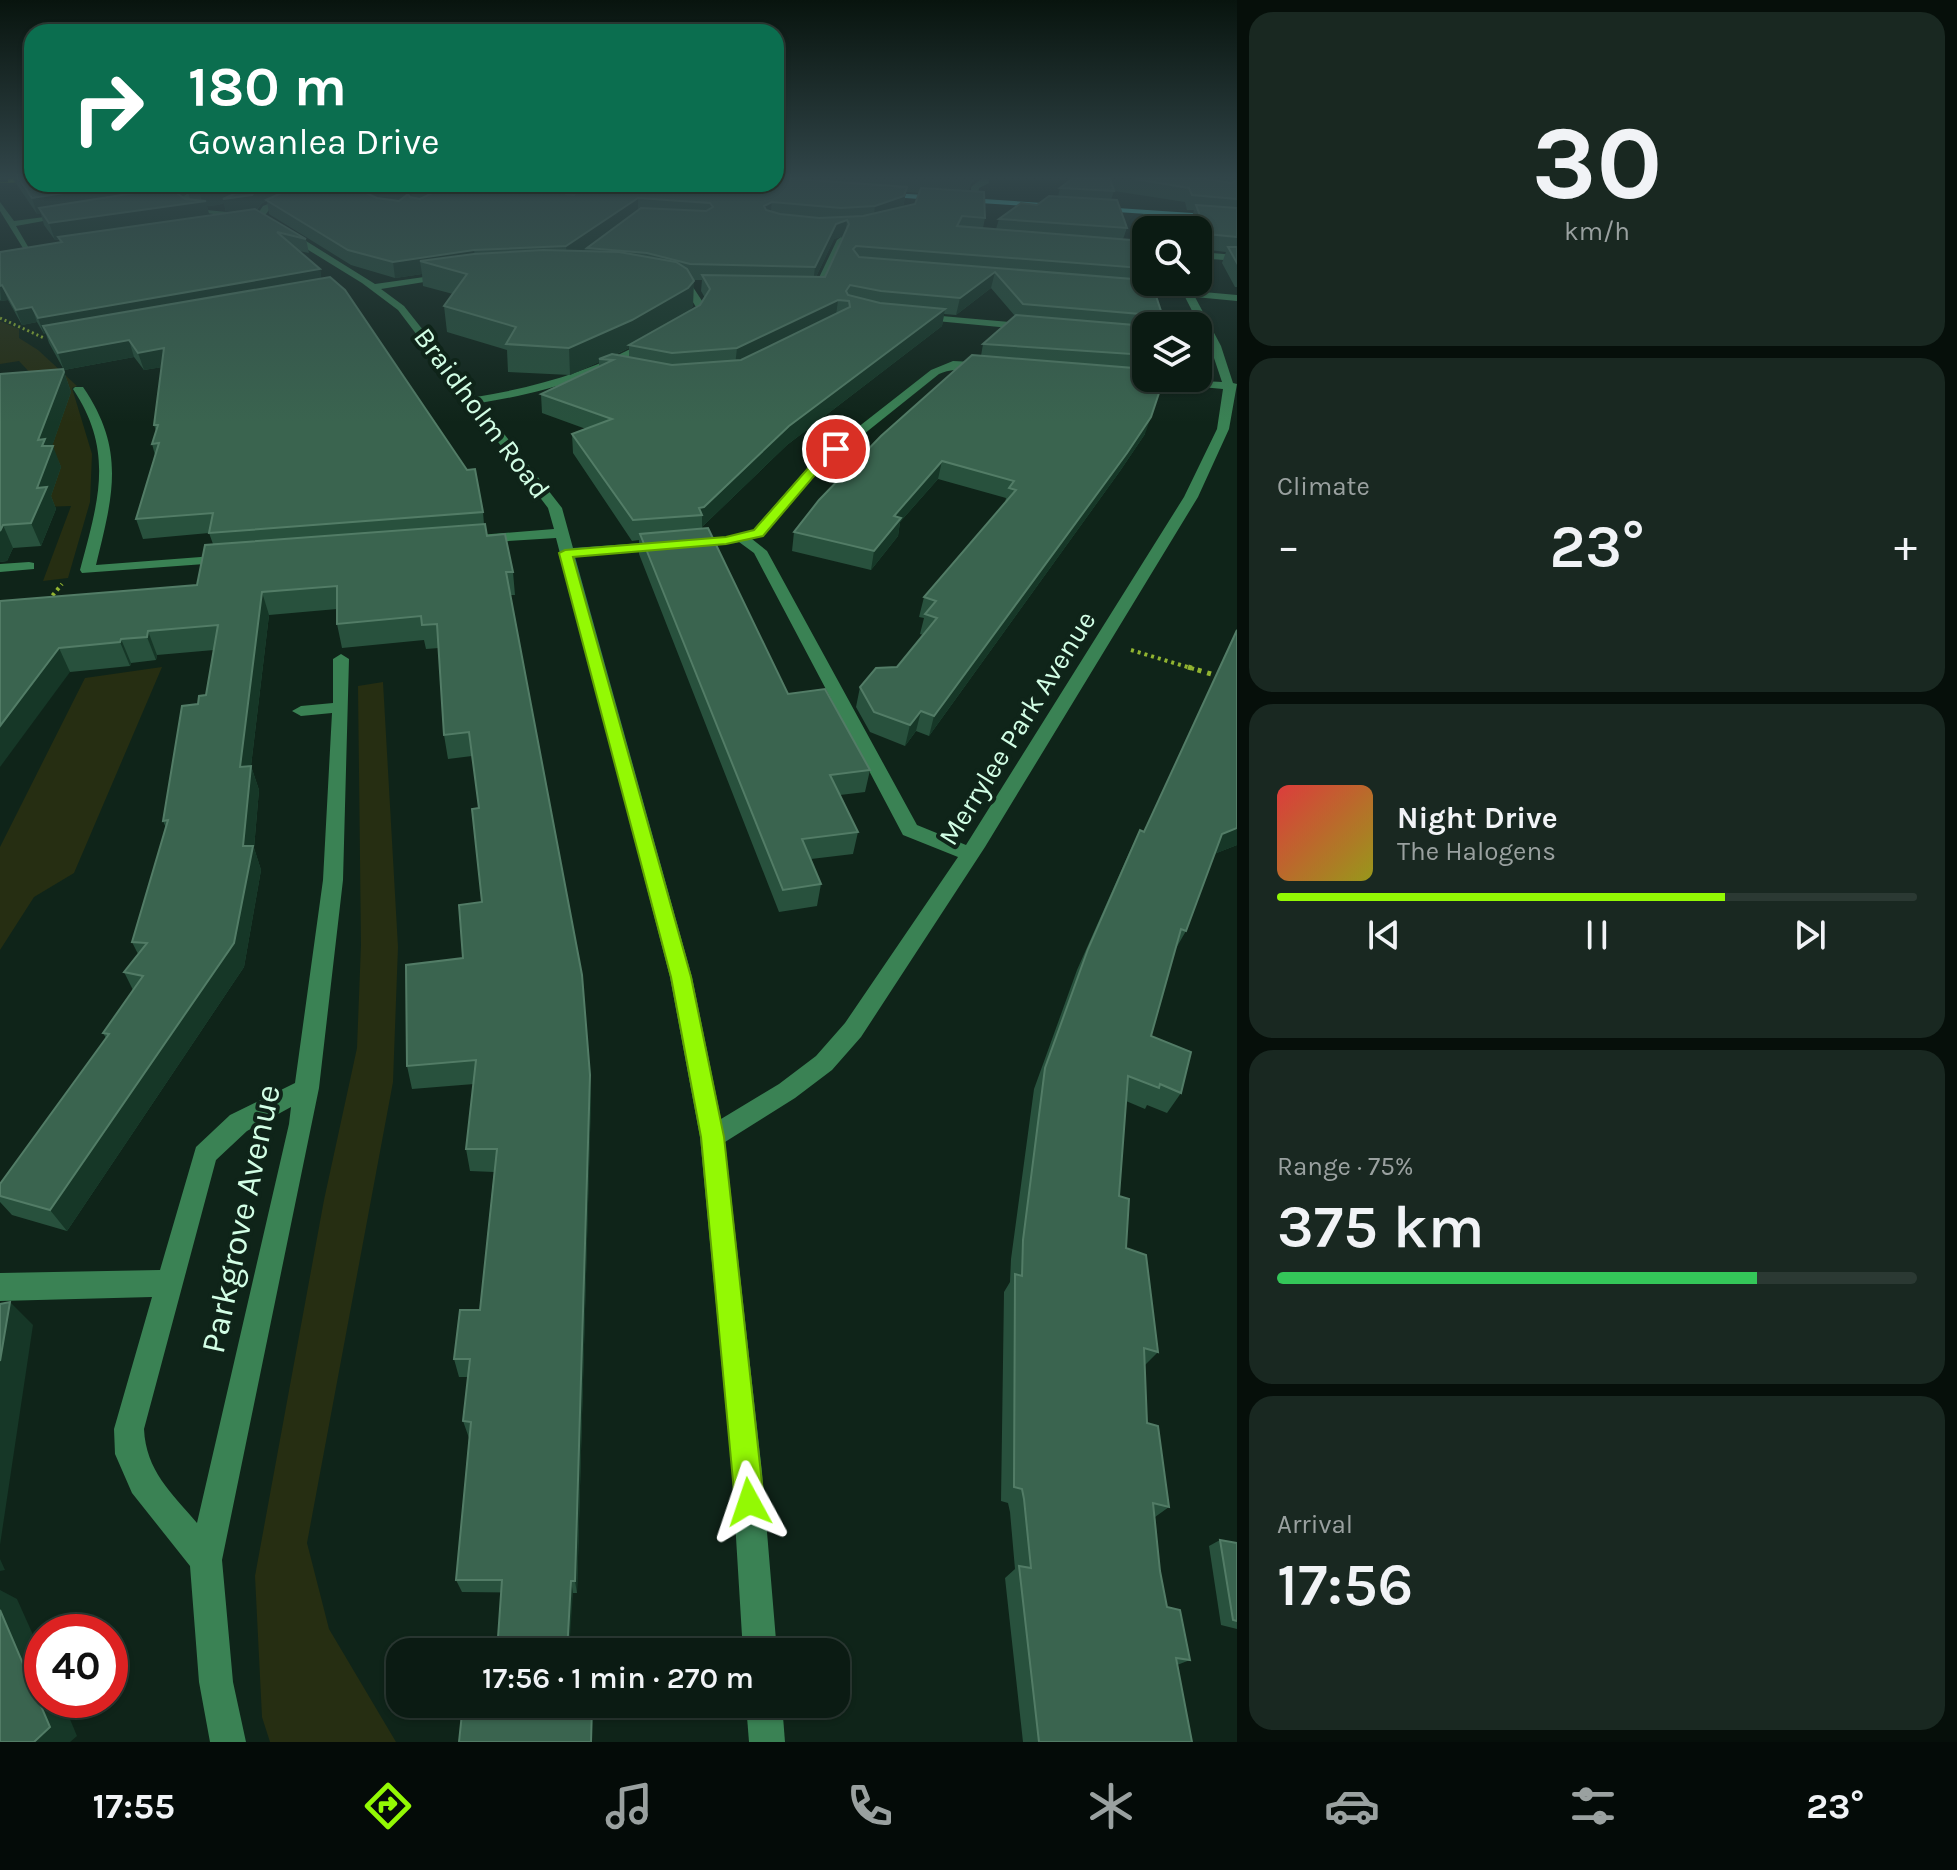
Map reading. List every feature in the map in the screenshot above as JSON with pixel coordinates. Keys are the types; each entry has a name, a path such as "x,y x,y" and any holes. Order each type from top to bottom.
{"street":[{"name":"Braidholm Road","path":"327,260 401,308 555,508 681,977 712,1137 747,1472 759,1638"},
{"path":"793,288 818,289 831,260"},
{"path":"363,284 458,274"},
{"path":"655,277 693,286 701,307 693,318 671,330"},
{"path":"1125,289 1132,289"},
{"path":"1212,293 1237,298"},
{"path":"909,316 1051,329"},
{"path":"473,401 543,390 611,366 660,336"},
{"name":"Merrylee Park Avenue","path":"712,1137 787,1091 824,1063 853,1030 970,854 1103,641 1210,461 1224,426 1233,386 1212,354"},
{"path":"565,553 742,538 758,533 815,467 935,372 960,363 1012,367"},
{"path":"611,366 626,368"},
{"path":"1120,377 1233,386"},
{"path":"79,389 96,415 105,446 104,504 87,570 246,558"},
{"path":"467,540 562,533"},
{"path":"742,538 760,551 910,830 970,854"},
{"path":"0,568 29,566"},
{"name":"Parkgrove Avenue","path":"228,1742 216,1682 206,1560 307,1088 333,880 341,659"},
{"path":"301,711 341,707"},
{"path":"206,1560 143,1482 130,1454 129,1429 205,1155 216,1140 239,1121 307,1088"},
{"path":"0,1287 169,1283"},
{"path":"765,1718 767,1742"}],"path":[{"path":"0,318 44,338"},
{"path":"42,609 59,585 87,570"},
{"path":"1103,641 1222,678"}],"green space":[{"path":"0,321 19,329 19,338 38,350 77,386 72,388 92,454 90,502 68,578 43,581 71,506 41,507 51,450 63,408 19,361 0,364"},
{"path":"162,667 74,873 34,897 0,950 0,847 85,678"},
{"path":"383,682 398,947 393,1082 307,1543 329,1629 396,1742 270,1742 262,1717 255,1576 324,1200 357,1048 361,945 358,686"}],"building":[{"path":"0,260 310,260 320,269 38,318 32,307 16,310 0,286"},
{"path":"666,260 687,269 694,281 688,288 632,320 569,348 506,344 516,327 444,306 467,274 420,261"},
{"path":"676,260 818,260 815,267 690,264"},
{"path":"833,260 900,260 1132,279 1132,296 1156,296 1161,312 1132,313 1023,304 995,272 960,298 850,285 846,291 848,295 880,303 945,309 789,426 704,507 699,508 702,515 633,520 572,434 612,419 541,394 613,360 599,359 612,354 672,365 741,360 850,307 849,301 838,300 737,348 672,353 629,345 700,305 710,289 702,275 825,277"},
{"path":"1041,260 1132,260 1132,267"},
{"path":"330,277 345,290 467,470 475,469 483,512 209,533 213,513 136,519 159,443 152,444 158,425 154,425 164,348 138,353 129,340 58,353 43,326"},
{"path":"1016,315 1132,325 1132,354 983,344"},
{"path":"972,355 1132,368 1132,392 1159,392 1151,417 1127,453 934,716 921,711 910,725 874,712 860,687 876,668 897,667 937,618 925,614 936,601 924,597 1016,490 1009,488 1014,481 942,461 894,516 901,518 874,551 794,532 819,500 881,436"},
{"path":"63,369 38,440 45,439 42,446 53,446 37,488 47,487 31,523 3,525 0,531 0,374"},
{"path":"485,524 487,536 505,534 513,572 506,572 582,975 590,1075 575,1581 571,1581 568,1638 498,1638 502,1580 456,1580 471,1422 463,1421 470,1359 454,1359 460,1310 480,1310 497,1149 466,1149 476,1060 407,1066 406,965 463,958 459,905 482,902 472,809 479,808 469,732 444,735 437,624 422,625 421,616 337,624 337,586 262,592 240,767 251,766 243,846 253,846 234,943 50,1210 0,1196 0,1184 109,1034 103,1033 143,976 124,972 147,943 132,942 168,820 163,821 182,706 198,704 199,696 206,695 218,625 148,631 147,637 59,648 0,726 0,601 197,585 205,545"},
{"path":"708,528 788,694 825,689 870,770 830,775 858,832 802,839 821,884 783,890 640,534"},
{"path":"1237,630 1237,828 1222,834 1186,931 1181,929 1151,1036 1191,1052 1181,1093 1128,1076 1119,1196 1129,1199 1126,1248 1146,1255 1158,1352 1144,1348 1147,1423 1158,1426 1169,1507 1153,1503 1167,1607 1180,1610 1190,1660 1176,1658 1192,1742 1039,1742 1019,1566 1031,1568 1022,1489 1014,1487 1015,1274 1022,1276 1023,1240 1045,1068 1088,949 1140,830 1144,832"},
{"path":"10,1302 0,1361 0,1304"},
{"path":"1220,1540 1237,1543 1237,1621 1233,1620"},
{"path":"0,1610 24,1666 24,1718 46,1718 50,1727 34,1742 0,1742"},
{"path":"462,1718 592,1718 591,1742 459,1742"}],"route":[{"path":"749,1502 712,1137 681,977 565,553 726,541 758,533 815,467 836,449"}]}
